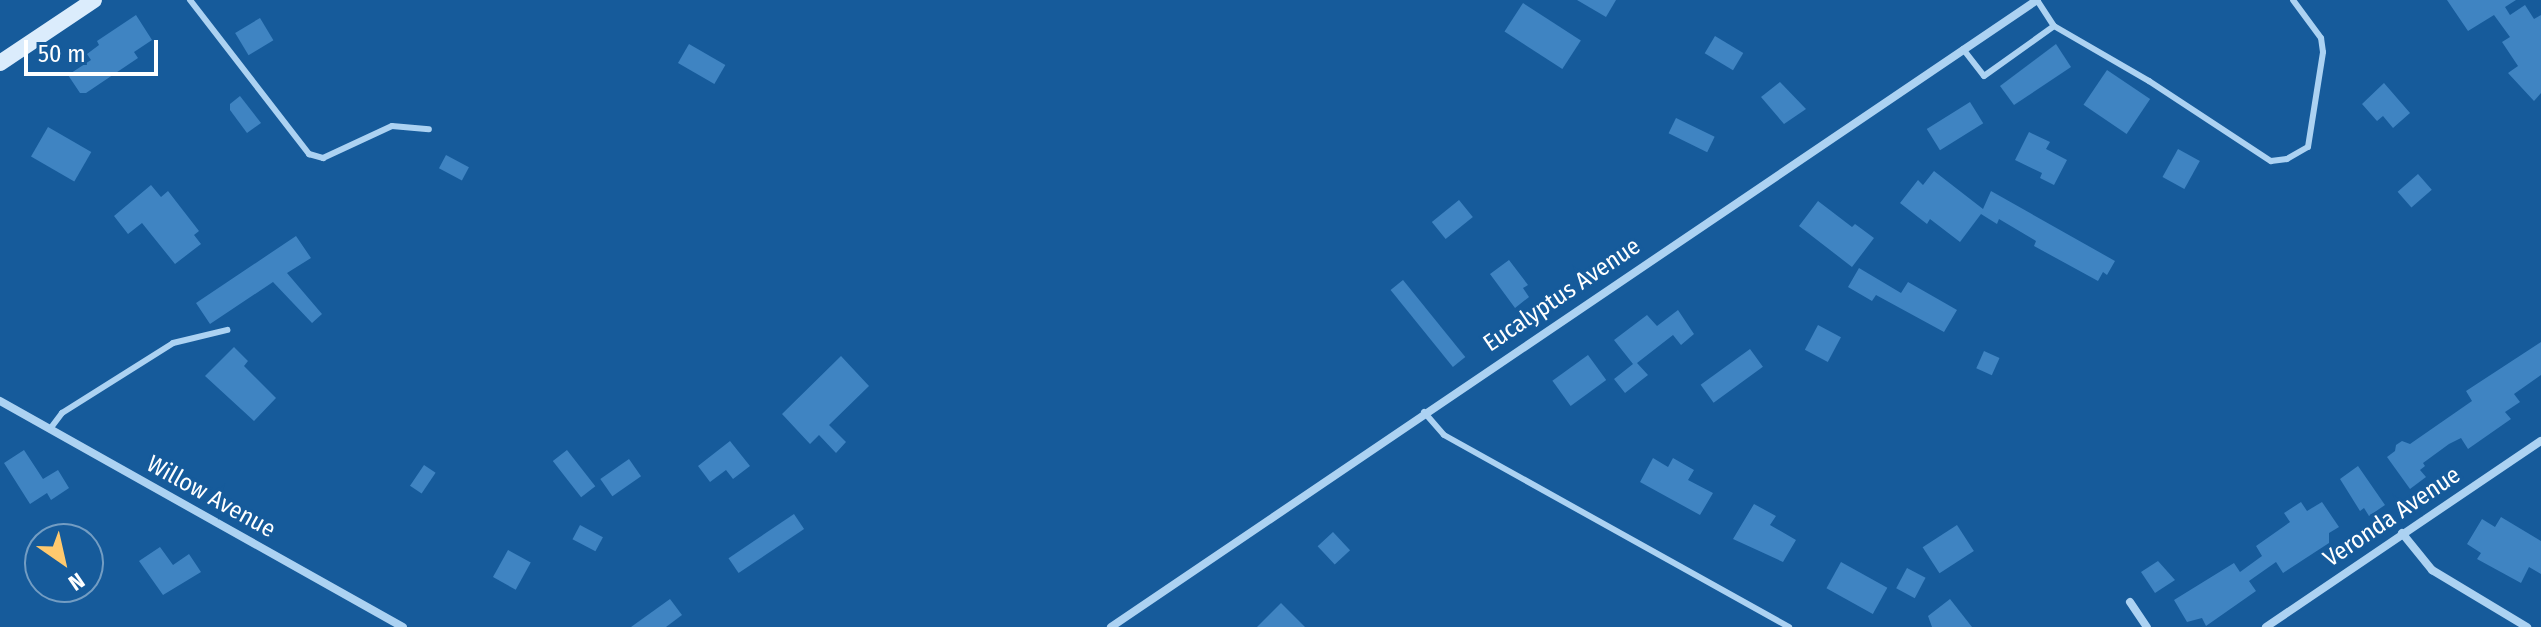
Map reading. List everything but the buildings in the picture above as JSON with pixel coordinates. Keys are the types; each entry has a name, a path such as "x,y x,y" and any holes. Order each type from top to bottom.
{"street":[{"path":"0,63 94,0"},
{"name":"Eucalyptus Avenue","path":"1111,627 1424,412 2037,0"},
{"name":"Willow Avenue","path":"0,401 403,627"},
{"name":"Veronda Avenue","path":"2266,627 2541,441"},
{"path":"2402,533 2432,570 2527,627"},
{"path":"2130,602 2147,627"}],"lane":[{"path":"190,0 309,154 323,158 392,126 429,129"},
{"path":"2037,0 2054,26 2149,81 2271,161 2287,159 2308,147 2323,52 2321,38 2293,0"},
{"path":"1963,49 1984,76 2054,26"},
{"path":"50,429 62,413 173,343 227,330"},
{"path":"1424,412 1444,435 1789,627"}]}
